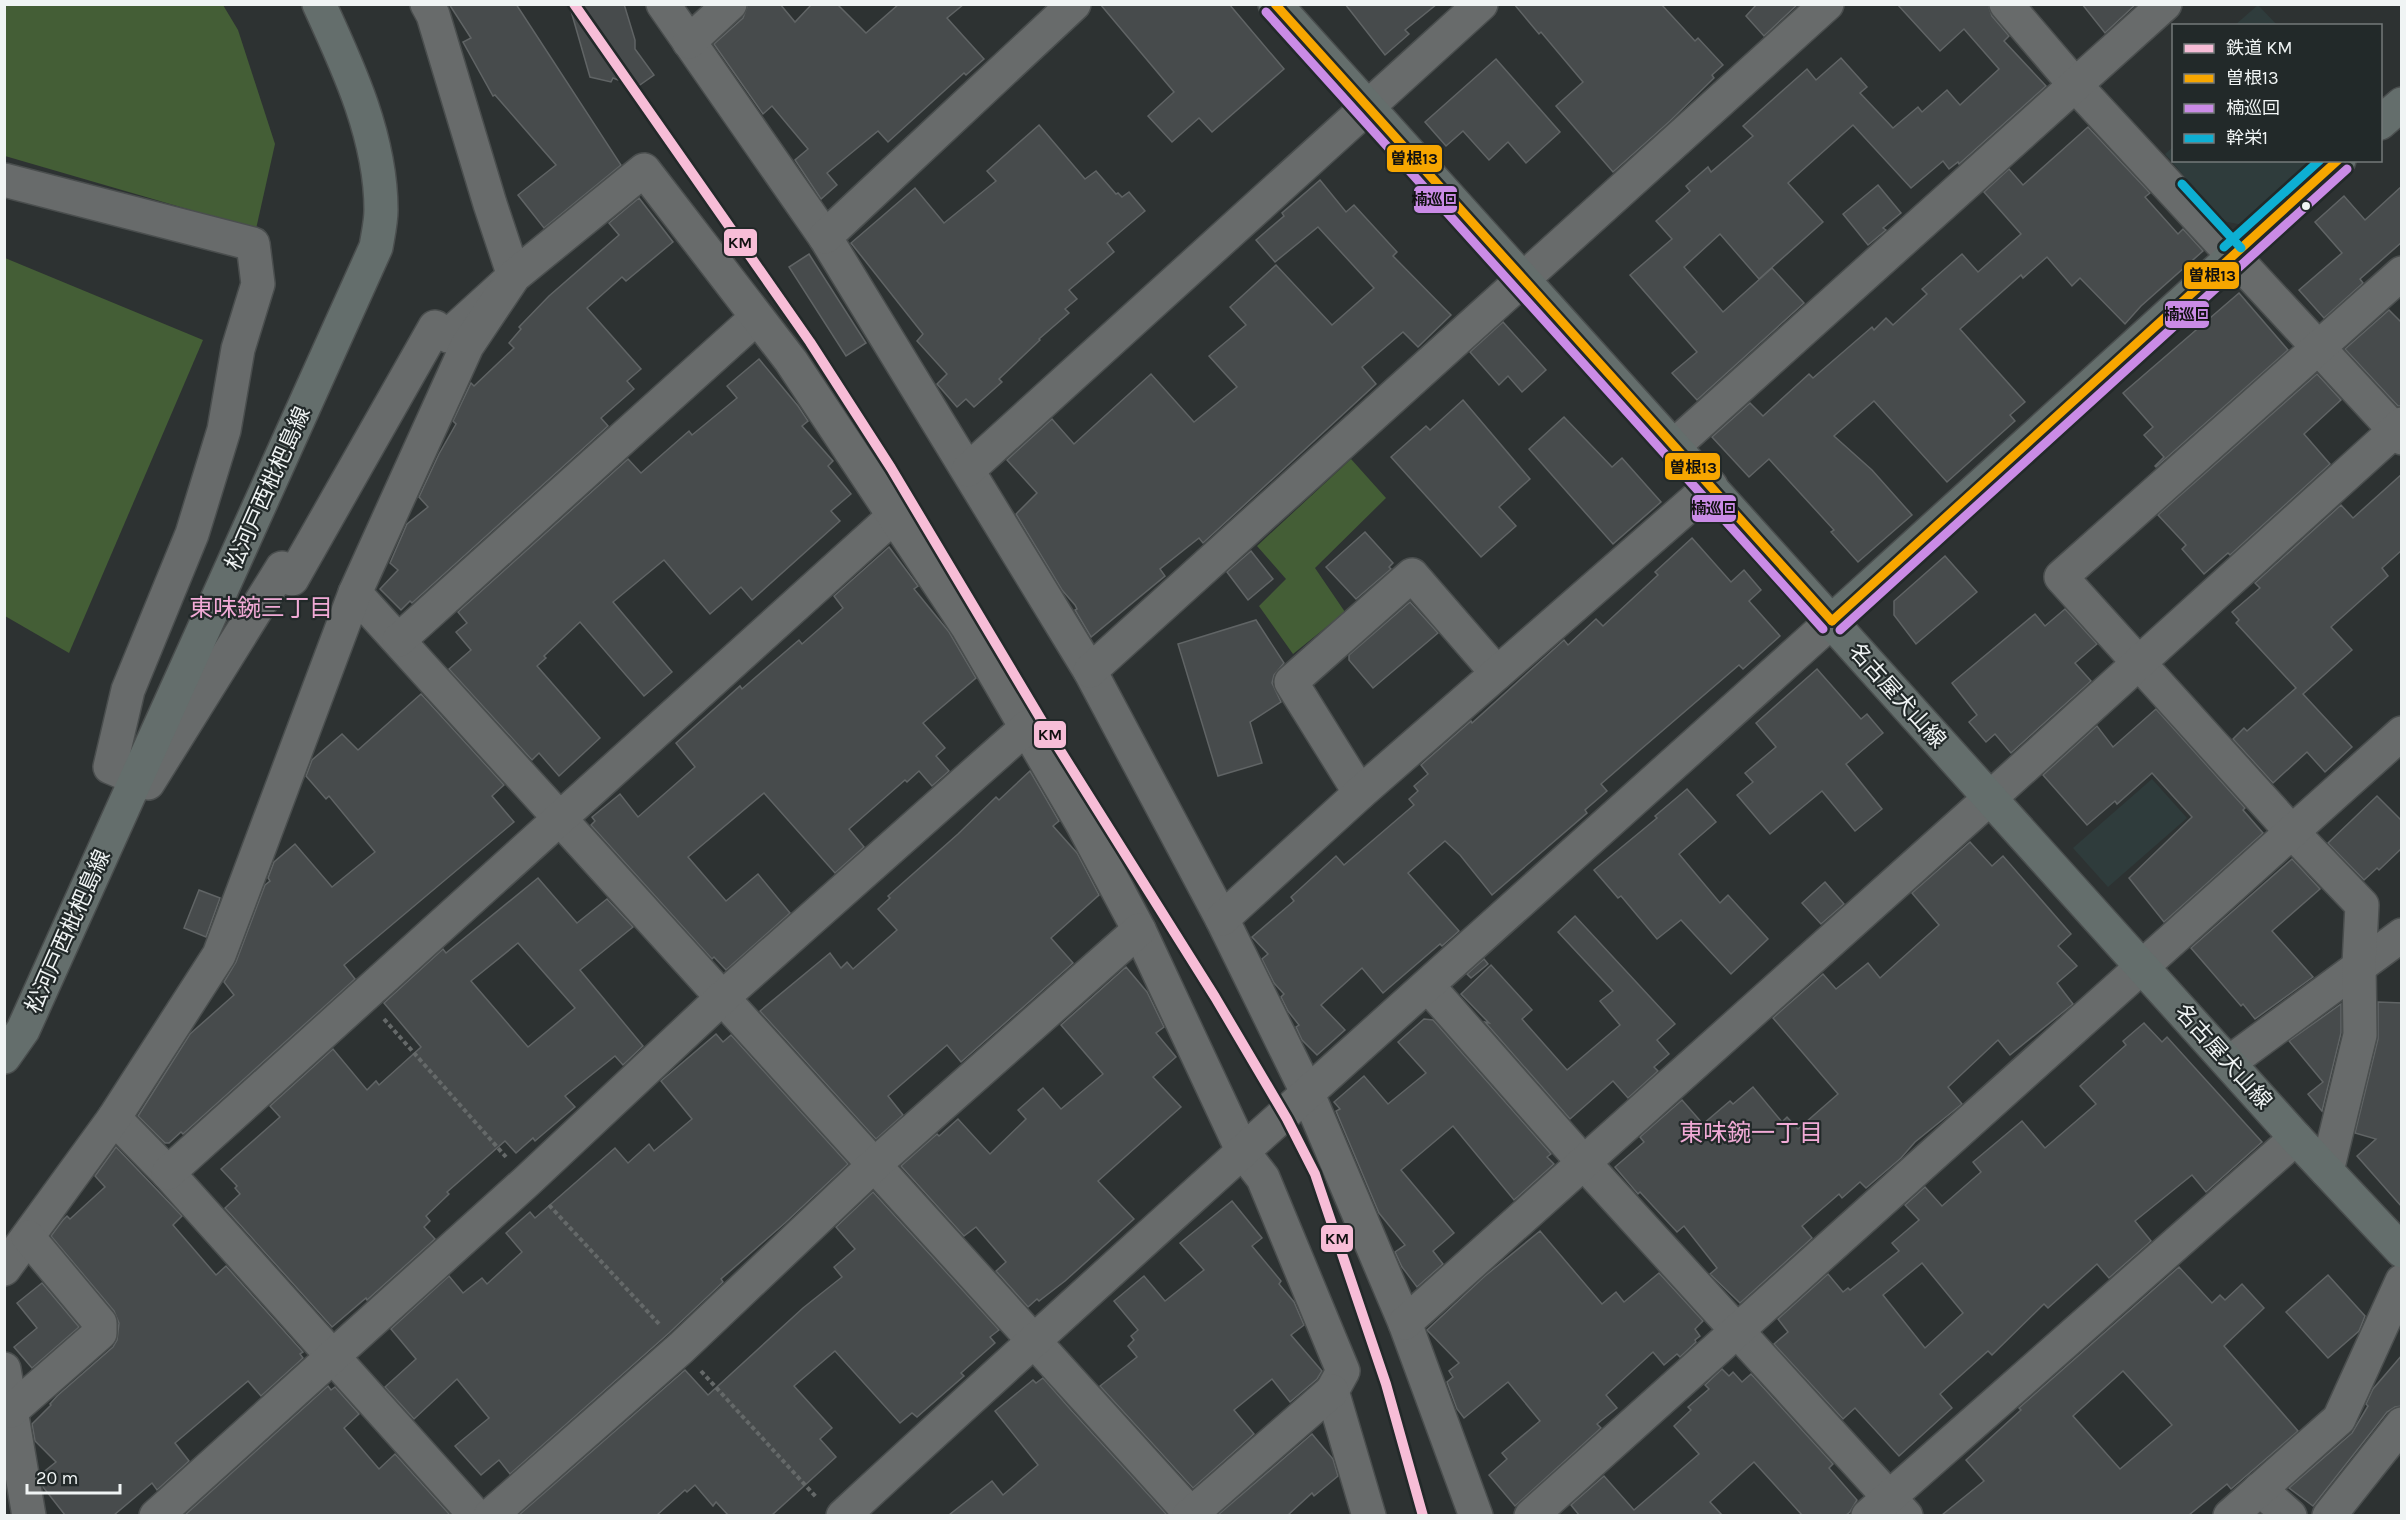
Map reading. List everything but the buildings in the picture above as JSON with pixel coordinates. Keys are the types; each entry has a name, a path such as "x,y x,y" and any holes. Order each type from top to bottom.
{"main road":[{"name":"松河戸西枇杷島線","path":"4,1057 23,1030 376,247 381,212 379,177 371,133 338,45 318,4"},
{"name":"名古屋犬山線","path":"1275,4 2143,965 2296,1138 2402,1251"},
{"path":"2382,121 2402,104"},
{"path":"1832,621 2337,162"}],"street":[{"path":"427,4 433,15 514,276"},
{"path":"663,4 825,237 1090,671 1222,919 1307,1092 1405,1323 1476,1515"},
{"path":"689,42 730,4"},
{"path":"825,237 1074,4"},
{"path":"968,470 1481,4"},
{"path":"1090,671 1827,4"},
{"path":"1405,1323 2399,431 2232,256 2076,86 2006,4"},
{"path":"1674,446 2165,4"},
{"path":"4,180 253,244 258,284 238,349 224,430 192,534 128,690 110,767 148,783 282,568 292,579 435,327 448,336 514,276 644,170 790,361 892,517 967,626 1083,825 1139,930 1243,1152 1263,1178 1343,1371 1332,1391 1190,1515 355,592"},
{"path":"2327,1171 2360,1035 2359,965 2362,905 2291,831 2061,577 2402,273"},
{"path":"4,1269 114,1118 219,955 355,592 467,346 514,276"},
{"path":"399,640 756,318"},
{"path":"1222,919 1360,793 1711,486"},
{"path":"168,1173 892,517"},
{"path":"1360,793 1291,682 1404,582 1412,575 1497,673"},
{"path":"834,1511 1034,1340 1832,621"},
{"path":"156,1515 527,1180 722,998 1027,727"},
{"path":"1531,1515 2291,831 2402,734"},
{"path":"490,1515 681,1348 873,1166 1139,930"},
{"path":"2230,1062 2402,934"},
{"path":"1428,986 1584,1163 1737,1330 1888,1509 2296,1138"},
{"path":"114,1118 168,1173 476,1515"},
{"path":"11,1411 100,1334 100,1323 28,1237"},
{"path":"2230,1515 2339,1419 2402,1281"},
{"path":"4,1369 29,1515"},
{"path":"1332,1391 1369,1515"},
{"path":"2329,1515 2402,1424"},
{"path":"2260,1489 2290,1515"}],"path":[{"path":"364,996 527,1180 834,1511"}],"shaded area":[{"path":"2258,5 2276,24 2236,24"},
{"path":"2172,148 2172,162 2315,162 2243,225 2223,221 2165,154"},
{"path":"2152,779 2187,818 2108,887 2073,848"}],"green space":[{"path":"4,5 223,5 238,30 275,144 256,229 5,156"},
{"path":"5,258 203,340 69,653 5,616"},
{"path":"1351,459 1386,498 1315,568 1345,612 1293,654 1259,606 1286,579 1257,546"}],"rail line":[{"name":"KM","path":"574,4 810,342 891,468 1048,731 1215,997 1287,1119 1315,1174 1386,1384 1423,1516"}],"transit line":[{"name":"曽根13","path":"1275,4 1832,621"},
{"name":"楠巡回","path":"1266,12 1823,629"},
{"name":"幹栄1","path":"2224,247 2318,162"},
{"name":"曽根13","path":"1832,621 2336,162"},
{"name":"楠巡回","path":"1840,630 2347,169"},
{"name":"幹栄1","path":"2182,184 2241,248"}],"district":[{"name":"東味鋺三丁目","path":"261,608"},
{"name":"東味鋺一丁目","path":"1751,1133"}]}
